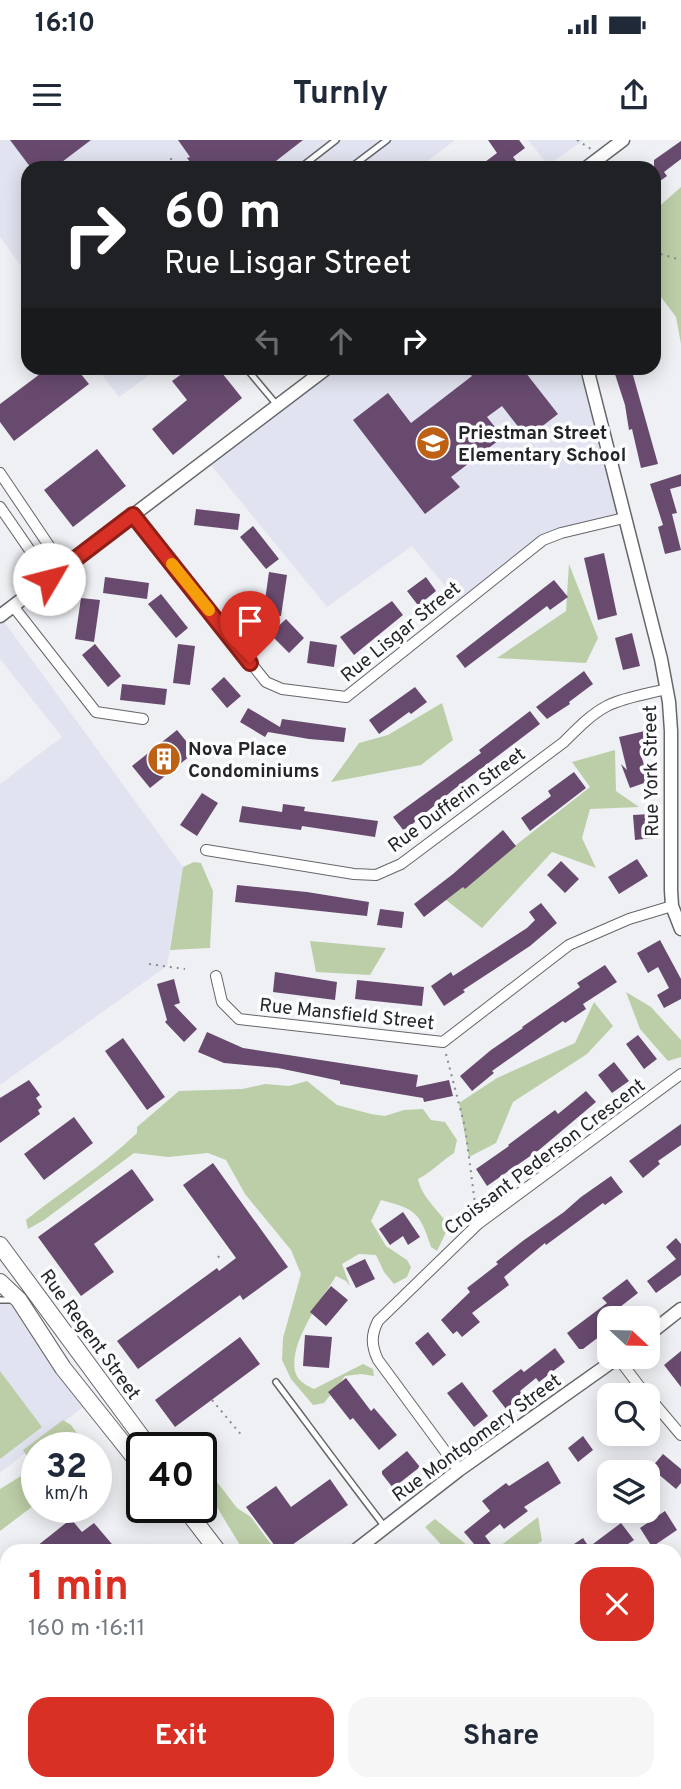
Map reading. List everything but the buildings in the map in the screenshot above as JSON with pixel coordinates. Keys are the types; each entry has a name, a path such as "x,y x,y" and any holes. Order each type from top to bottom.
{"main road":[{"name":"Rue Regent Street","path":"0,1245 138,1432"},
{"name":"Rue Regent Street","path":"0,1282 19,1300 69,1377 126,1447"},
{"path":"45,1339 60,1350 78,1353"},
{"path":"196,1523 212,1544"}],"street":[{"path":"595,161 623,140"},
{"path":"0,616 318,375"},
{"name":"Rue York Street","path":"589,375 667,689 676,803 670,867 671,906 681,929"},
{"path":"0,472 64,568"},
{"path":"0,507 49,579"},
{"name":"Rue Lisgar Street","path":"133,515 266,682 282,689 346,697 543,540 624,518"},
{"path":"13,606 96,712 143,719"},
{"name":"Rue Dufferin Street","path":"206,850 354,874 376,874 401,864 564,742 586,720 603,709 624,700 667,689"},
{"name":"Rue Mansfield Street","path":"216,976 222,1002 239,1019 443,1042 569,945 629,919 671,906"},
{"name":"Croissant Pederson Crescent","path":"459,1470 378,1360 372,1347 373,1332 378,1321 478,1224 681,1074"},
{"path":"660,1326 681,1309"},
{"name":"Rue Montgomery Street","path":"364,1544 459,1470 602,1369"},
{"path":"660,1411 681,1435"}],"lane":[{"path":"309,161 336,140"},
{"path":"359,161 387,140"},
{"path":"252,375 277,405"},
{"path":"0,1300 19,1300"},
{"path":"276,1382 385,1527"}],"path":[{"path":"577,140 601,156"},
{"path":"661,254 681,260"},
{"path":"149,964 185,969"},
{"path":"446,1054 465,1126 478,1224"},
{"path":"218,1256 222,1261"},
{"path":"212,1400 243,1437"}],"shaded area":[{"path":"0,140 455,140 428,161 21,161 21,266 0,237"},
{"path":"528,140 584,140 554,161 545,161"},
{"path":"102,375 149,375 119,397"},
{"path":"318,375 589,375 624,518 561,533 460,604 412,546 327,607 206,459"},
{"path":"0,616 183,867 167,966 0,1085 0,784 62,737 0,659"},
{"path":"0,1282 88,1403 52,1432 21,1432 21,1456 0,1473"}],"green space":[{"path":"681,187 681,344 676,317 661,297 661,205"},
{"path":"569,564 598,638 586,663 497,658 566,611"},
{"path":"442,703 453,740 421,765 331,782 359,743 388,735"},
{"path":"615,750 616,791 639,807 590,809 582,838 596,868 552,852 482,928 446,900 590,787 572,762"},
{"path":"194,862 201,863 213,891 210,948 170,950 183,867"},
{"path":"310,941 386,948 370,975 316,972"},
{"path":"626,992 651,1007 681,1040 681,1057 668,1061 640,1029"},
{"path":"594,1002 613,1026 587,1054 513,1102 496,1143 469,1157 459,1103 497,1078 575,1043"},
{"path":"307,1081 337,1105 371,1114 385,1116 404,1110 423,1109 431,1120 445,1122 457,1140 454,1153 418,1179 427,1198 449,1226 437,1251 431,1247 415,1214 402,1206 381,1200 371,1221 386,1246 407,1260 411,1267 407,1277 394,1284 384,1272 376,1255 359,1254 342,1264 350,1286 336,1276 308,1321 294,1360 296,1374 302,1382 314,1389 363,1364 373,1369 374,1376 345,1376 324,1403 313,1405 291,1379 282,1360 283,1338 301,1274 291,1250 245,1194 226,1160 208,1153 168,1157 134,1153 44,1220 28,1229 26,1220 124,1145 137,1133 137,1127 179,1091 242,1089 265,1084 289,1086"},
{"path":"0,1371 42,1427 35,1432 21,1432 21,1443 0,1459"},
{"path":"63,1420 76,1432 47,1432"},
{"path":"21,1476 21,1515 0,1531 0,1489"},
{"path":"217,1482 237,1508 251,1517 271,1544 239,1544 217,1507"},
{"path":"538,1517 542,1541 537,1544 503,1544"},
{"path":"435,1519 466,1544 441,1544 425,1527"}],"slow traffic":[{"path":"172,564 209,610"}],"place":[{"name":"Priestman Street Elementary School","path":"433,443"},
{"name":"Nova Place Condominiums","path":"164,759"}],"route":[{"path":"49,579 133,515 250,663"}]}
